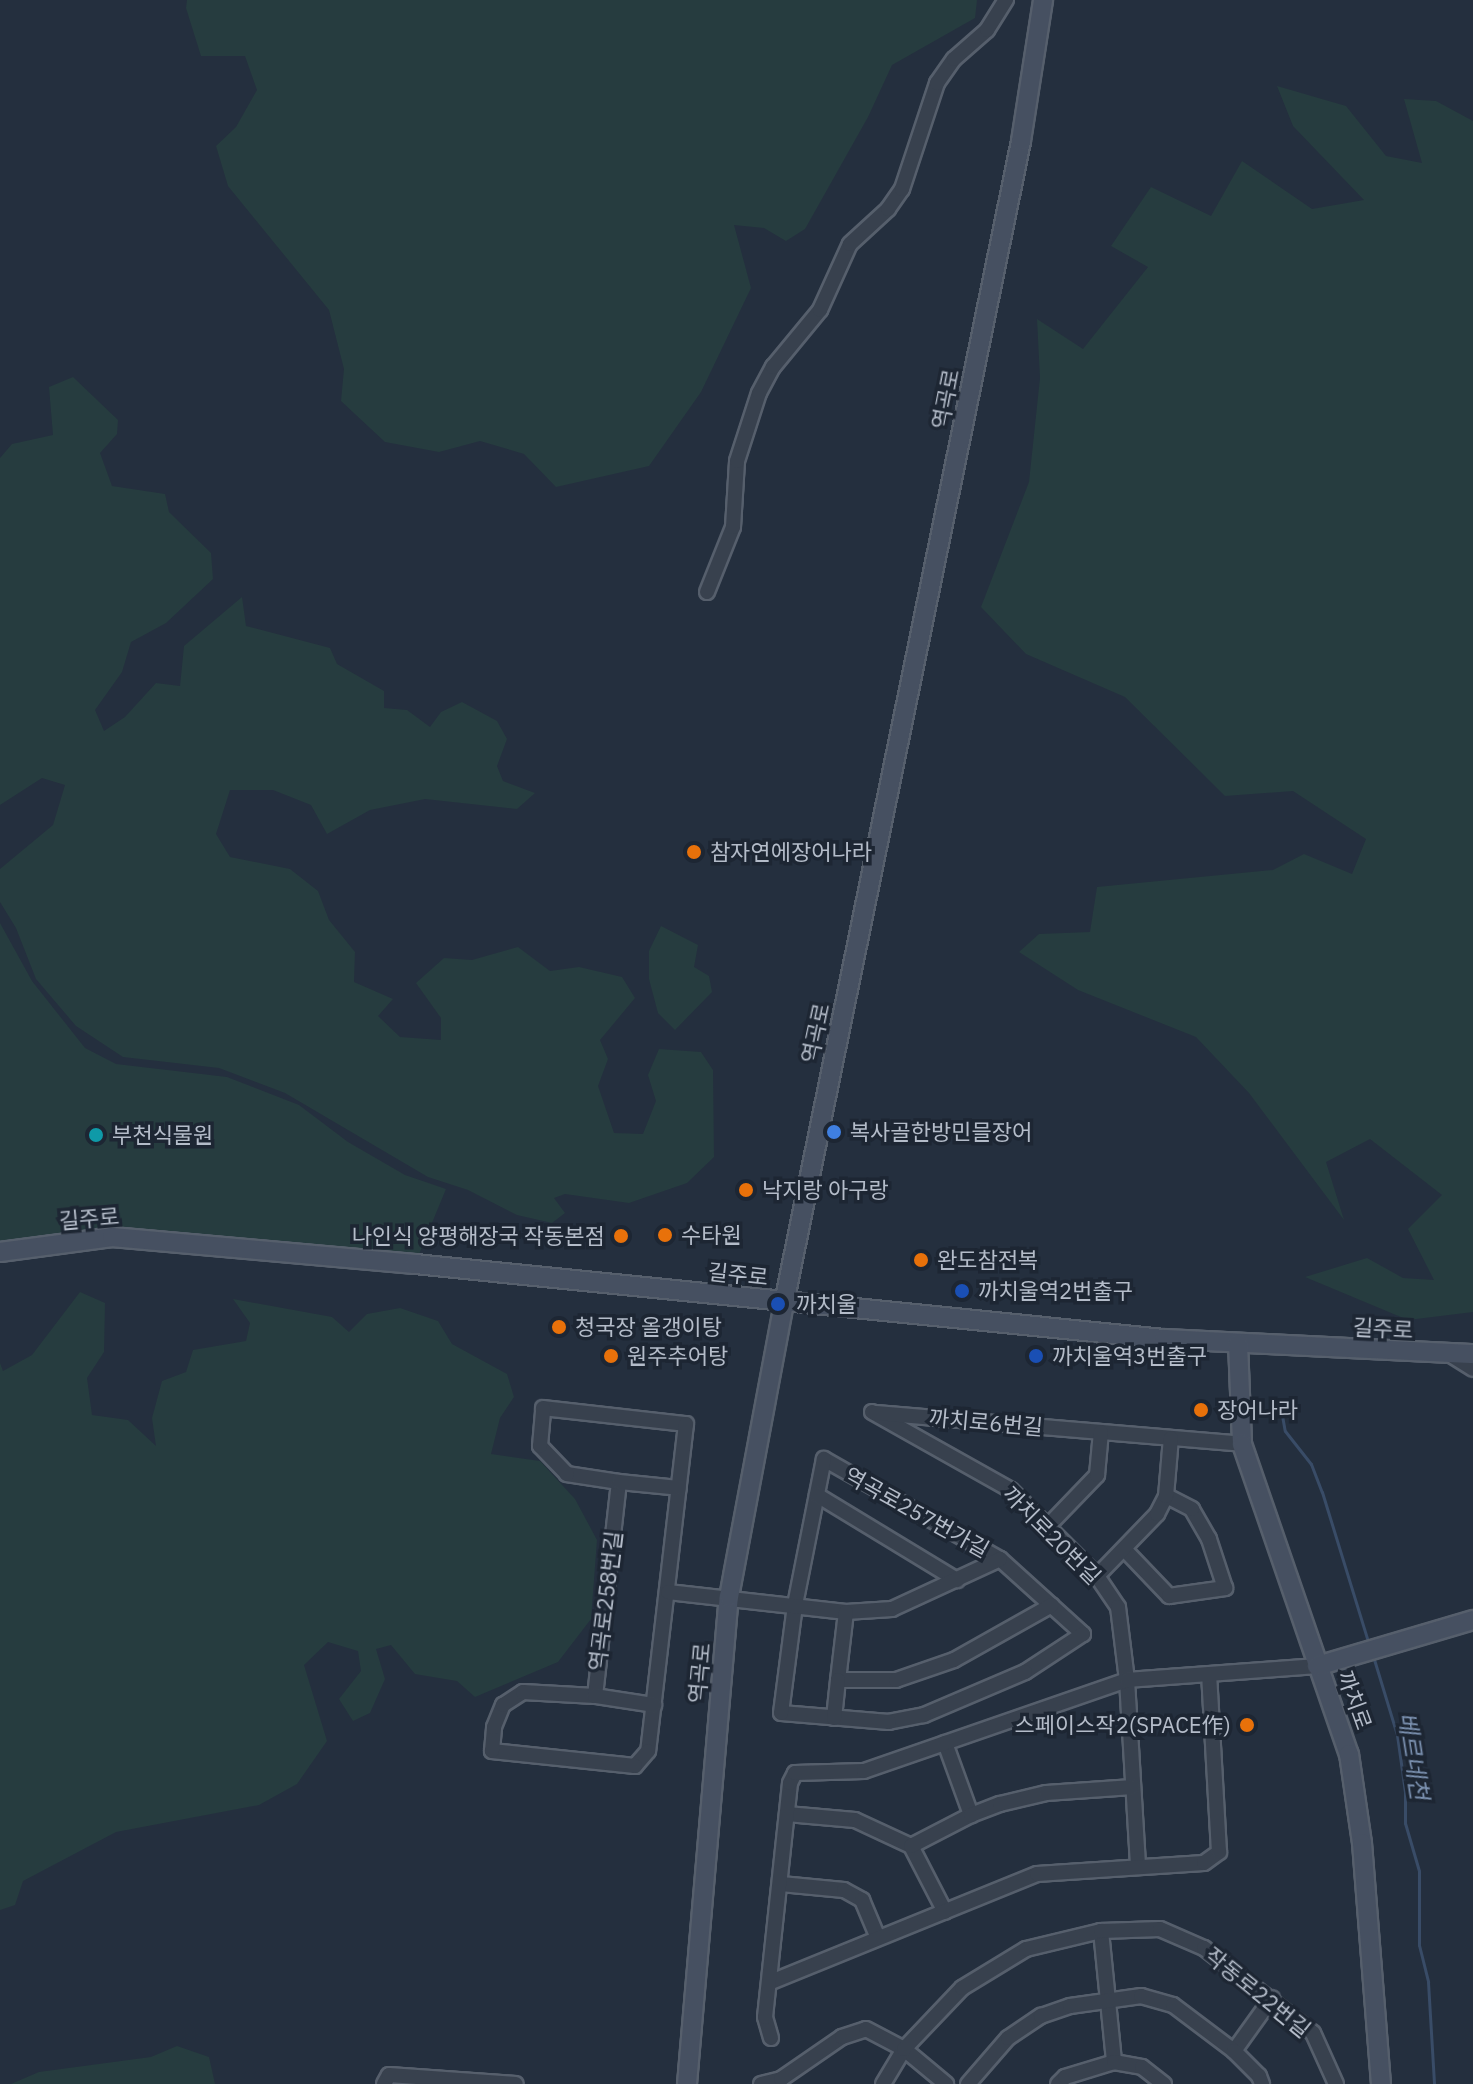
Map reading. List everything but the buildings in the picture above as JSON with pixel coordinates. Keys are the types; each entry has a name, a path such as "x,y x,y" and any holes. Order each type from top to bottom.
{"street":[{"path":"707,592 733,527 737,461 759,393 773,367 820,310 850,244 888,209 902,189 937,83 954,59 987,30 1006,0"},
{"name":"역곡로","path":"687,2084 729,1597 784,1303 1018,156 1043,0"},
{"name":"길주로","path":"0,1252 112,1237 415,1264 784,1303 1238,1343 1473,1354"},
{"name":"까치로","path":"1238,1343 1242,1444 1349,1754 1362,1843 1381,2084"},
{"path":"1451,1355 1473,1369"},
{"name":"역곡로258번길","path":"543,1408 686,1424 679,1488 648,1751 635,1766 492,1751 494,1727 503,1705 523,1692 595,1696 619,1482 567,1474 540,1446 543,1408"},
{"name":"까치로6번길","path":"872,1412 1242,1444"},
{"name":"까치로20번길","path":"872,1412 1011,1490 1097,1576 1118,1607 1127,1680 1138,1867"},
{"path":"1048,1526 1097,1475 1101,1432"},
{"path":"1097,1576 1157,1514 1166,1496 1171,1438"},
{"name":"역곡로257번가길","path":"824,1459 1000,1559 1083,1634 1025,1672 924,1715 889,1722 781,1713 795,1605 817,1495 824,1459"},
{"path":"619,1482 679,1488"},
{"path":"817,1495 957,1580"},
{"path":"1125,1550 1169,1596 1225,1588 1209,1539 1192,1509 1166,1496"},
{"path":"668,1592 846,1612 892,1609 1000,1559"},
{"path":"838,1680 896,1680 954,1660 1052,1605"},
{"path":"834,1718 846,1612"},
{"path":"771,2038 765,2017 787,1814 795,1773 864,1771 1127,1680 1317,1666 1473,1620"},
{"path":"771,1982 1037,1874 1204,1863 1219,1852 1209,1674"},
{"path":"595,1696 654,1705"},
{"path":"945,1743 971,1815"},
{"path":"911,1846 971,1815 1046,1793 1133,1787"},
{"path":"787,1814 855,1820 911,1846 945,1912"},
{"path":"781,1884 844,1890 862,1900 878,1938"},
{"name":"작동로22번길","path":"883,2084 904,2049 962,1988 1026,1949 1101,1931 1160,1929 1204,1948 1313,2033 1336,2084"},
{"path":"1101,1931 1114,2062"},
{"path":"968,2084 1008,2038 1041,2016 1070,2006 1141,1996 1173,2005 1234,2051 1254,2080"},
{"path":"1234,2051 1272,1998"},
{"path":"761,2084 781,2079 842,2037 866,2029 904,2049 946,2084"},
{"path":"1058,2084 1065,2077 1114,2062 1142,2067 1164,2084"},
{"path":"386,2080 516,2084"}],"green space":[{"path":"187,0 977,0 975,18 892,65 868,117 805,229 786,241 764,228 734,225 751,288 701,392 649,466 556,487 524,454 480,441 439,452 385,442 341,401 344,369 329,310 228,186 216,146 236,127 257,90 245,56 201,56 186,8"},
{"path":"1277,86 1346,106 1386,156 1422,163 1404,99 1436,101 1473,121 1473,1312 1408,1320 1305,1277 1367,1258 1403,1278 1434,1280 1408,1229 1442,1195 1370,1139 1326,1162 1344,1220 1249,1093 1196,1037 1078,990 1019,952 1039,934 1090,932 1097,887 1273,870 1304,854 1352,874 1366,839 1293,791 1225,796 1125,697 1026,654 981,607 1029,482 1040,378 1037,319 1083,349 1148,267 1111,246 1151,187 1211,216 1242,161 1312,209 1364,200 1293,126"},
{"path":"73,377 118,420 117,434 100,453 112,486 165,494 169,512 211,553 213,579 166,623 131,642 122,672 95,710 104,731 125,717 156,683 180,686 184,646 242,597 246,626 330,648 337,664 384,691 384,708 407,710 430,727 441,712 462,702 497,721 507,739 497,766 503,781 535,793 517,809 425,799 370,810 327,834 311,805 273,790 230,790 216,834 230,857 290,869 318,891 329,920 355,952 354,982 393,999 378,1016 400,1037 441,1040 441,1018 416,983 444,958 472,960 518,947 550,971 579,967 622,977 635,998 600,1040 608,1059 598,1086 614,1133 643,1134 656,1101 648,1075 659,1049 701,1052 713,1070 714,1157 687,1183 629,1203 565,1194 554,1198 565,1213 552,1223 517,1215 468,1190 428,1177 285,1093 219,1068 123,1057 76,1026 36,979 16,928 0,902 0,869 53,825 65,785 42,778 0,805 0,458 12,444 53,435 49,387"},
{"path":"0,923 32,981 85,1048 116,1064 227,1077 299,1105 348,1142 405,1175 446,1189 415,1264 112,1237 0,1252"},
{"path":"661,926 698,945 694,967 709,976 712,992 675,1030 658,1013 649,979 649,951"},
{"path":"80,1292 105,1303 104,1352 87,1378 92,1415 128,1420 156,1446 152,1418 162,1381 186,1372 193,1350 246,1341 250,1323 233,1299 332,1317 349,1332 367,1314 400,1308 438,1321 452,1344 507,1374 514,1397 500,1418 491,1454 540,1461 575,1499 597,1540 591,1619 558,1662 475,1697 457,1681 415,1674 391,1645 376,1649 385,1679 370,1713 353,1721 339,1699 361,1671 358,1651 328,1642 304,1665 327,1741 297,1784 259,1805 116,1832 23,1881 15,1905 0,1910 0,1363 3,1371 32,1355"},
{"path":"177,2046 209,2057 215,2084 11,2084 39,2072 151,2057"}],"waterway":[{"name":"베르네천","path":"1280,1404 1285,1431 1311,1464 1322,1492 1369,1645"},
{"name":"베르네천","path":"1373,1656 1397,1735 1405,1792 1405,1823 1419,1871 1419,1945 1428,1982 1434,2084"}],"place":[{"name":"참자연에장어나라","path":"694,852"},
{"name":"복사골한방민믈장어","path":"834,1132"},
{"name":"부천식물원","path":"96,1135"},
{"name":"낙지랑 아구랑","path":"746,1190"},
{"name":"수타원","path":"665,1235"},
{"name":"나인식 양평해장국 작동본점","path":"621,1236"},
{"name":"완도참전복","path":"921,1260"},
{"name":"까치울역2번출구","path":"962,1291"},
{"name":"까치울","path":"778,1304"},
{"name":"청국장 올갱이탕","path":"559,1327"},
{"name":"원주추어탕","path":"611,1356"},
{"name":"까치울역3번출구","path":"1036,1356"},
{"name":"장어나라","path":"1201,1410"},
{"name":"스페이스작2(SPACE作)","path":"1247,1725"}]}
